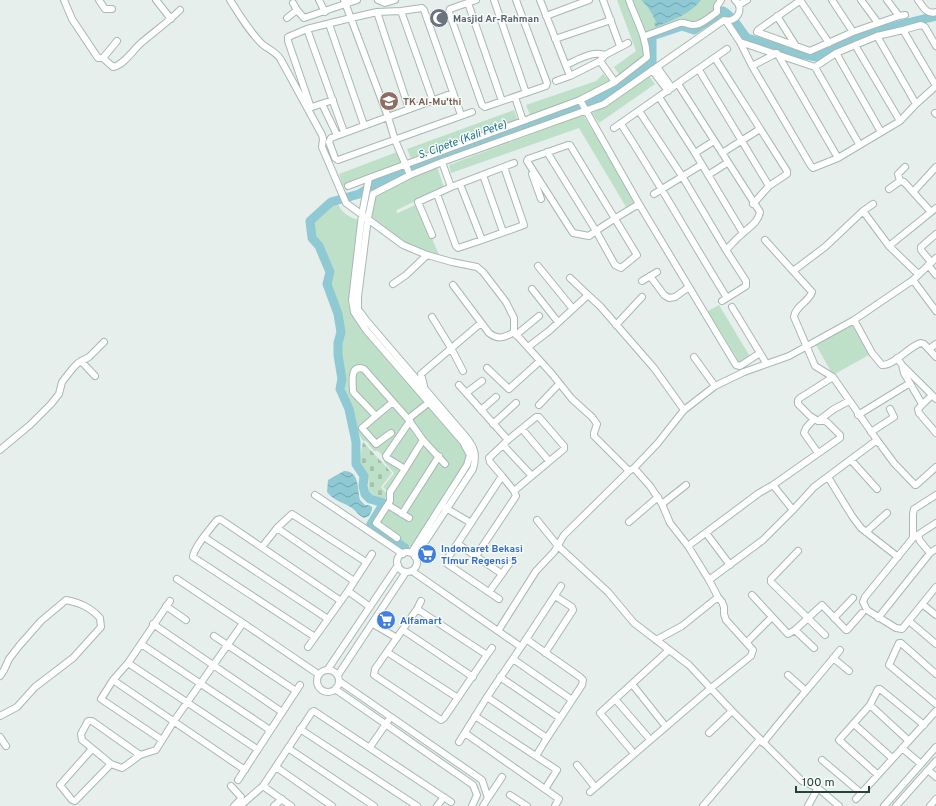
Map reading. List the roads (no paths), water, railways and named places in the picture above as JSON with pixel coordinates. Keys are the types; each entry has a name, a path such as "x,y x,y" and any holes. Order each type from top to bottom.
{"street":[{"path":"64,0 72,19 96,57 103,58 113,66 118,65 180,10"},
{"path":"99,0 105,9 112,9"},
{"path":"156,0 171,19"},
{"path":"230,0 245,25 265,46 279,56 322,135 322,147 342,197 346,203 399,243 427,254 477,268 484,272 506,302 514,318 515,334 552,374 572,399 596,422 594,436 650,486 658,497 670,522 688,546 722,602 726,620 753,650 751,656 711,688 590,792"},
{"path":"319,0 325,12"},
{"path":"293,3 304,18 357,0"},
{"path":"378,0 385,3 395,0"},
{"path":"476,0 449,10 483,106 485,107 546,86 547,83 516,0"},
{"path":"494,0 526,93"},
{"path":"540,0 570,76"},
{"path":"546,16 589,0"},
{"path":"603,0 620,46"},
{"path":"365,216 373,194 408,170 523,121 581,101 615,82 646,58 647,50 645,36 636,20 629,0"},
{"path":"645,36 680,22 694,26 717,12 717,6 720,0"},
{"path":"348,186 442,162 604,104 724,20 732,20 739,13 736,1 747,0"},
{"path":"829,43 800,0 758,30 758,32 810,51 829,43 853,32 902,16 887,0"},
{"path":"832,0 853,32"},
{"path":"861,0 878,23"},
{"path":"918,0 930,13 936,12"},
{"path":"468,3 502,100"},
{"path":"346,4 388,117 395,140 408,170"},
{"path":"333,100 312,107 310,105 288,41 288,37 307,29 329,24 350,16 422,8 461,115"},
{"path":"287,18 297,10"},
{"path":"919,11 926,10"},
{"path":"402,11 433,101"},
{"path":"378,12 409,109"},
{"path":"777,16 796,46"},
{"path":"555,39 611,20"},
{"path":"732,20 740,42 752,66 811,166 816,167 838,158 859,144 900,121 936,86 903,30"},
{"path":"329,24 364,125"},
{"path":"815,67 836,54 877,36 921,24 924,25 936,46"},
{"path":"307,29 344,132"},
{"path":"877,36 916,104"},
{"path":"103,58 116,41"},
{"path":"740,42 777,53 815,67 859,144"},
{"path":"556,81 570,76 600,61 605,55 628,43"},
{"path":"855,45 900,121"},
{"path":"614,128 727,50"},
{"path":"566,65 597,53 605,55"},
{"path":"752,66 777,53"},
{"path":"777,53 838,158"},
{"path":"836,54 881,132"},
{"path":"715,58 787,172 769,186 753,204"},
{"path":"600,61 615,82"},
{"path":"654,68 670,89"},
{"path":"699,70 769,186"},
{"path":"678,84 753,204 760,212 753,226 743,233 726,250"},
{"path":"453,93 331,138 329,142 335,158 338,160 472,112"},
{"path":"515,97 523,121"},
{"path":"660,97 696,153 701,164 743,233"},
{"path":"581,101 639,204 736,365 740,366 760,353"},
{"path":"322,104 337,135"},
{"path":"621,124 662,188 725,299 746,286 746,281 682,176 640,111"},
{"path":"722,153 760,129"},
{"path":"696,153 714,141"},
{"path":"541,199 527,161 528,159 548,152 570,145 616,218 637,255 621,268 615,265 548,152"},
{"path":"442,162 451,187"},
{"path":"432,235 418,202 451,187 514,163"},
{"path":"708,175 727,163"},
{"path":"528,164 573,233 589,236 639,204"},
{"path":"654,194 701,164"},
{"path":"905,167 898,174 900,181 904,182 931,212"},
{"path":"913,192 936,167"},
{"path":"437,194 456,246 459,248 525,224 504,168"},
{"path":"483,175 503,232"},
{"path":"368,181 358,309 364,322 431,401 472,445 476,456 473,468 413,555"},
{"path":"889,189 900,181"},
{"path":"460,184 482,240"},
{"path":"793,271 825,247 872,204"},
{"path":"890,246 936,208"},
{"path":"863,211 890,246 918,274"},
{"path":"935,272 932,262 921,250 921,247 936,234"},
{"path":"765,240 812,292 811,296 794,315 815,366 833,377 894,463 914,485 916,485 936,467"},
{"path":"393,284 406,275 427,254"},
{"path":"498,631 536,571 554,552 564,535 657,444 684,410 715,386 766,364 789,356 854,320 913,280 932,262"},
{"path":"538,266 573,309"},
{"path":"642,281 658,272"},
{"path":"650,276 664,295 669,298 675,297 690,287"},
{"path":"570,278 600,306 654,368 684,410"},
{"path":"913,280 936,311"},
{"path":"453,284 489,333 497,338 515,334 539,316"},
{"path":"532,289 558,322"},
{"path":"528,347 588,295"},
{"path":"616,325 642,297"},
{"path":"732,307 766,364"},
{"path":"432,317 463,371"},
{"path":"854,320 879,363 885,365 919,343 924,344 936,357"},
{"path":"364,322 425,389"},
{"path":"431,401 425,389 421,374 481,323"},
{"path":"0,450 30,425 51,404 59,394 62,382 73,368 81,361 89,357 104,342"},
{"path":"929,349 936,344"},
{"path":"694,357 715,386"},
{"path":"897,358 934,397 922,404 919,408 919,413 936,433"},
{"path":"81,361 95,376"},
{"path":"487,368 509,389 540,361"},
{"path":"902,365 904,373 922,404"},
{"path":"376,416 353,392 352,374 356,369 364,369 445,464"},
{"path":"688,546 759,493 773,485 840,437 828,423 825,421 816,420 798,404 798,400 814,388 833,377"},
{"path":"466,393 482,381"},
{"path":"858,414 910,382"},
{"path":"539,405 559,384"},
{"path":"459,385 493,424 505,442 532,476"},
{"path":"481,410 496,397"},
{"path":"405,469 389,460 386,456 409,420 431,401"},
{"path":"818,453 804,433 806,428 816,420 849,401"},
{"path":"391,433 377,444 368,436 362,427 392,402"},
{"path":"493,424 516,403"},
{"path":"871,432 894,416 890,409"},
{"path":"476,556 516,496 514,491 489,460 490,457 505,442 536,417 539,417 564,446 564,449 514,491"},
{"path":"522,429 549,461"},
{"path":"397,538 376,523 391,499 390,492 423,440"},
{"path":"709,580 730,566 763,540 814,487 877,440"},
{"path":"402,514 439,456"},
{"path":"852,460 877,489"},
{"path":"499,599 446,564 446,561 502,476"},
{"path":"828,477 852,516 866,532 898,557"},
{"path":"662,504 686,485"},
{"path":"773,485 793,510"},
{"path":"315,495 403,554 413,555"},
{"path":"878,618 933,551 915,536 913,514 914,509 936,496"},
{"path":"629,522 658,497"},
{"path":"388,505 409,518"},
{"path":"444,508 471,523"},
{"path":"866,532 887,513"},
{"path":"262,547 277,528 291,514 294,514 366,562"},
{"path":"315,637 193,557 193,553 204,537 217,520 220,519 341,601"},
{"path":"537,520 558,546 608,592 634,623 689,665 732,711 802,781 818,788 839,806"},
{"path":"936,524 915,536 863,600 863,602 867,610 878,618 902,629 936,587"},
{"path":"277,528 354,581"},
{"path":"706,533 730,566"},
{"path":"204,537 328,619"},
{"path":"458,544 502,574"},
{"path":"798,551 771,580 825,635"},
{"path":"308,647 348,591 372,554"},
{"path":"328,669 398,565 399,557 403,554"},
{"path":"335,689 338,678 373,624 409,572 417,565 413,555"},
{"path":"489,592 509,564"},
{"path":"398,565 401,570 409,572 521,647"},
{"path":"177,579 318,674"},
{"path":"459,742 500,677 561,586"},
{"path":"348,591 370,607"},
{"path":"752,595 788,634 795,630 807,617 822,605 847,630 862,613"},
{"path":"545,653 573,610 572,607 555,596"},
{"path":"656,640 682,626 718,597"},
{"path":"834,618 853,598"},
{"path":"0,676 9,659 19,646 41,621 66,600 84,605 91,609 100,618 101,627 73,658 35,687 17,707 0,716"},
{"path":"421,601 403,630 375,669 374,675 439,719 441,720 444,718 492,648"},
{"path":"162,740 101,700 101,698 141,644 168,603 186,620"},
{"path":"922,604 936,615"},
{"path":"417,609 487,655"},
{"path":"747,642 772,617"},
{"path":"909,620 936,644"},
{"path":"140,755 90,720 82,731 82,740 111,764 122,768 140,755 156,750 174,721 243,623"},
{"path":"153,624 214,664 282,712"},
{"path":"373,624 397,638"},
{"path":"403,630 473,677"},
{"path":"795,630 814,648"},
{"path":"214,636 296,691"},
{"path":"526,639 583,680 582,685 536,756"},
{"path":"936,674 901,643 899,644 889,665 936,704"},
{"path":"141,644 270,730"},
{"path":"631,750 600,713 669,650"},
{"path":"703,806 793,706 840,650"},
{"path":"386,652 458,698"},
{"path":"833,658 849,671"},
{"path":"513,659 572,700"},
{"path":"128,662 257,749"},
{"path":"335,689 327,692 319,688 316,683 318,674 322,670 328,669 334,671 338,678 388,720 473,785 477,791 477,795 472,806"},
{"path":"788,675 806,691"},
{"path":"500,677 560,718"},
{"path":"113,680 245,770"},
{"path":"632,684 663,723"},
{"path":"238,780 300,685"},
{"path":"335,689 388,720 495,788"},
{"path":"878,775 840,742 839,739 870,705 878,689 880,689 924,725"},
{"path":"487,697 547,738"},
{"path":"615,699 647,736"},
{"path":"870,705 909,740"},
{"path":"240,806 263,786 300,729 314,711 451,802"},
{"path":"709,733 732,711"},
{"path":"856,799 936,711"},
{"path":"475,716 557,770 545,789"},
{"path":"370,747 388,720"},
{"path":"854,724 892,758"},
{"path":"300,729 417,806"},
{"path":"465,733 559,799 555,806"},
{"path":"0,737 6,746"},
{"path":"884,806 936,747"},
{"path":"288,748 374,806"},
{"path":"902,748 921,764"},
{"path":"92,749 60,785 72,800 75,801 111,764"},
{"path":"822,760 861,793"},
{"path":"896,806 936,761"},
{"path":"577,765 595,787"},
{"path":"276,767 332,806"},
{"path":"928,770 936,777"},
{"path":"484,806 502,777"},
{"path":"482,780 488,798"},
{"path":"231,786 240,797 240,800 234,806"},
{"path":"263,786 291,806"},
{"path":"808,806 818,788"},
{"path":"510,795 517,803 527,806"},
{"path":"437,806 444,797"},
{"path":"274,806 282,799"},
{"path":"930,806 936,799"}],"water":[{"path":"641,0 701,0 686,13 674,20 656,27 654,24 656,22 651,13"},
{"path":"344,471 353,474 357,481 360,500 365,505 372,507 369,516 364,518 362,517 352,508 327,492 328,480"}],"waterway":[{"name":"S. Cipete (Kali Pete)","path":"405,548 371,524 384,503 370,499 365,494 363,486 364,476 356,464 356,442 349,409 340,389 342,379 338,355 338,343 341,332 338,314 327,284 330,272 319,246 312,238 310,221 331,202 359,194 375,184 590,104 652,63 652,36 682,26 694,30 723,11 733,20 747,38 795,53 817,57 874,31 936,16"}],"place":[{"name":"Masjid Ar-Rahman","path":"439,18"},
{"name":"TK Al-Mu'thi","path":"389,101"},
{"name":"Indomaret Bekasi TImur Regensi 5","path":"427,554"},
{"name":"Alfamart","path":"386,620"}]}
